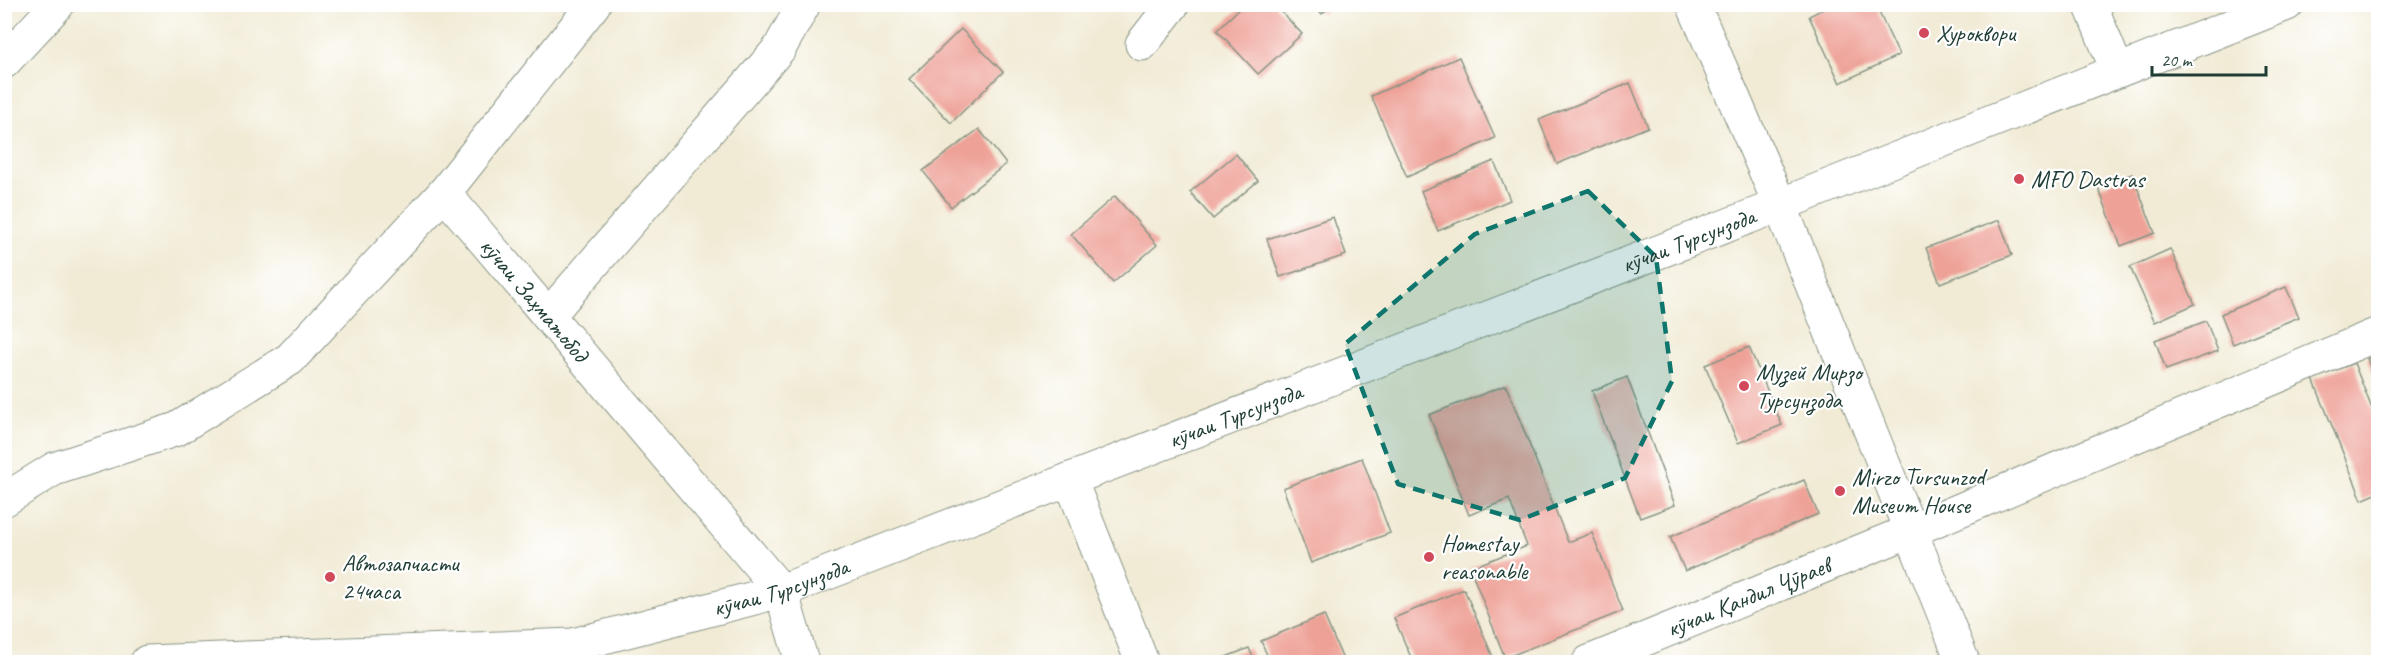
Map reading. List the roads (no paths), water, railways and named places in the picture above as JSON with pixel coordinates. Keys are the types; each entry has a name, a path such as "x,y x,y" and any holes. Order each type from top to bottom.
{"main road":[{"path":"4,62 58,4"},
{"path":"4,500 54,469 177,429 290,359 444,193 594,4"},
{"path":"548,316 779,49 804,4"},
{"path":"1142,44 1173,4"},
{"path":"1693,4 1780,205 1963,663"},
{"path":"2090,4 2117,70"},
{"name":"кӯчаи Турсунзода","path":"147,663 573,645 781,591 1780,205 2286,4"},
{"name":"кӯчаи Заҳматобод","path":"444,193 781,591"},
{"name":"кӯчаи Қандил Ҷӯраев","path":"1589,663 2379,334"},
{"path":"1070,479 1142,663"},
{"path":"781,591 802,663"}],"place":[{"name":"Хуроквори","path":"1924,33"},
{"name":"MFO Dastras","path":"2019,179"},
{"name":"Музей Мирзо Турсунзода","path":"1744,386"},
{"name":"Mirzo Tursunzod Museum House","path":"1840,491"},
{"name":"Homestay reasonable","path":"1429,557"},
{"name":"Автозапчасти 24часа","path":"330,577"}]}
